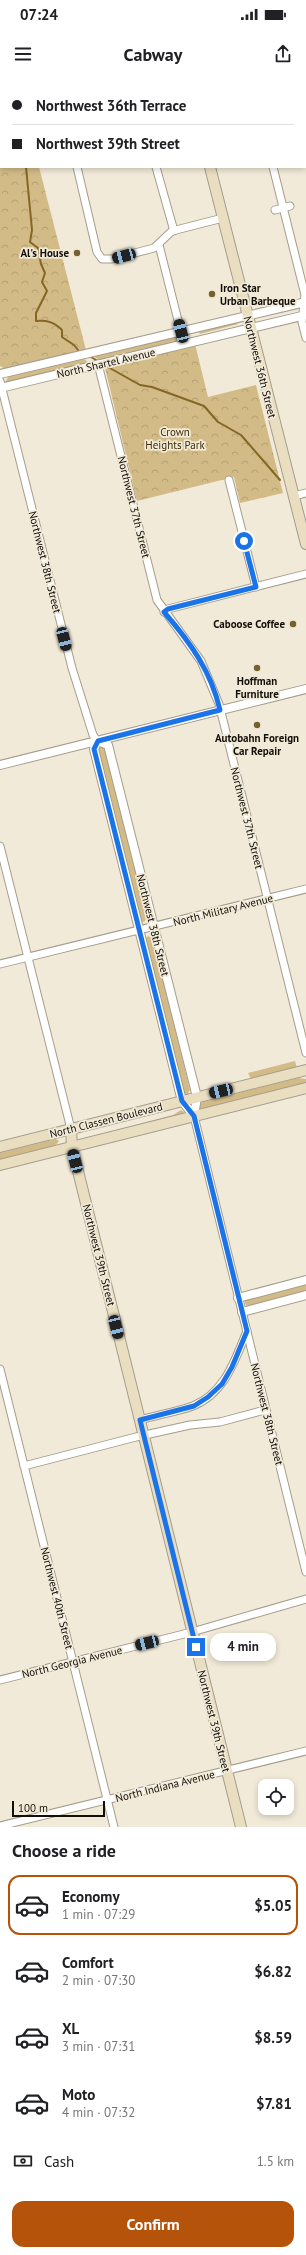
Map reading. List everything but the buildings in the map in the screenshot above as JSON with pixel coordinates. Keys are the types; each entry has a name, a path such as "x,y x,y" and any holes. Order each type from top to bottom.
{"main road":[{"name":"Northwest 36th Street","path":"210,168 306,544"},
{"name":"North Classen Boulevard","path":"0,1147 306,1070"},
{"name":"North Classen Boulevard","path":"0,1165 306,1088"},
{"name":"Northwest 39th Street","path":"71,1129 72,1147 241,1827"}],"street":[{"path":"77,168 97,252 104,259 112,259 158,245 168,233 222,218"},
{"path":"156,168 174,231"},
{"path":"273,168 287,207 305,295 304,315 306,338"},
{"path":"275,210 287,207"},
{"path":"158,245 184,344"},
{"name":"North Shartel Avenue","path":"0,374 305,302"},
{"name":"North Shartel Avenue","path":"1,385 97,367 110,362 304,315"},
{"name":"Northwest 37th Street","path":"97,367 157,600 164,612 201,661 214,689 306,1053"},
{"name":"Northwest 38th Street","path":"1,385 73,673 93,735 98,741 108,745 196,1097 194,1116 306,1572"},
{"path":"229,480 256,587"},
{"path":"294,496 306,493"},
{"path":"164,612 168,609 306,574"},
{"path":"0,766 306,689"},
{"name":"Northwest 38th Street","path":"98,741 94,749 182,1101 194,1116"},
{"name":"Northwest 39th Street","path":"0,846 71,1129"},
{"name":"North Military Avenue","path":"0,964 140,931 306,889"},
{"path":"238,1298 306,1280"},
{"path":"242,1312 306,1295"},
{"path":"140,1420 194,1406 208,1397 222,1384 232,1367 247,1331"},
{"name":"Northwest 40th Street","path":"1,1374 114,1827"},
{"path":"24,1466 190,1425 220,1422 265,1410"},
{"name":"North Georgia Avenue","path":"0,1680 192,1632 306,1599"},
{"name":"North Indiana Avenue","path":"0,1826 306,1751"}],"green space":[{"path":"0,168 39,168 86,350 5,369 0,366"},
{"path":"235,322 238,324 200,334 199,332"},
{"path":"177,336 180,339 179,341 101,361 93,356"},
{"name":"Crown Heights Park","path":"195,344 208,397 256,385 283,493 240,503 234,477 137,501 105,368"},
{"path":"83,358 89,363 8,383 6,381 9,375"},
{"path":"100,745 102,745 105,749 147,918 144,922 140,921 97,750"},
{"path":"148,936 153,939 190,1090 187,1095 183,1094 145,939"},
{"path":"295,1061 297,1068 251,1079 248,1073"},
{"path":"298,1078 306,1079 306,1083 202,1110 198,1105 203,1102"},
{"path":"181,1110 184,1112 183,1114 83,1139 173,1115"},
{"path":"56,1139 59,1141 56,1145 0,1162 0,1153"},
{"path":"306,1283 306,1293 249,1307 245,1304 245,1299"}],"waterway":[{"path":"26,168 32,230 30,242 38,248 41,264 45,273 42,282 47,291 36,313 36,321 47,321 56,325 62,330 62,337 74,345 78,350"},
{"path":"89,356 98,361"},
{"path":"108,367 140,385 152,387 204,406 218,422 241,435 280,480"}],"place":[{"name":"Al's House","path":"77,253"},
{"name":"Iron Star Urban Barbeque","path":"212,294"},
{"name":"Caboose Coffee","path":"293,624"},
{"name":"Hoffman Furniture","path":"257,668"},
{"name":"Autobahn Foreign Car Repair","path":"257,725"}],"route":[{"path":"196,1647 140,1420 194,1406 208,1397 222,1384 232,1367 247,1331 194,1116 182,1101 94,749 98,741 220,710 206,668 196,651 164,612 168,609 256,587 244,541"}]}
